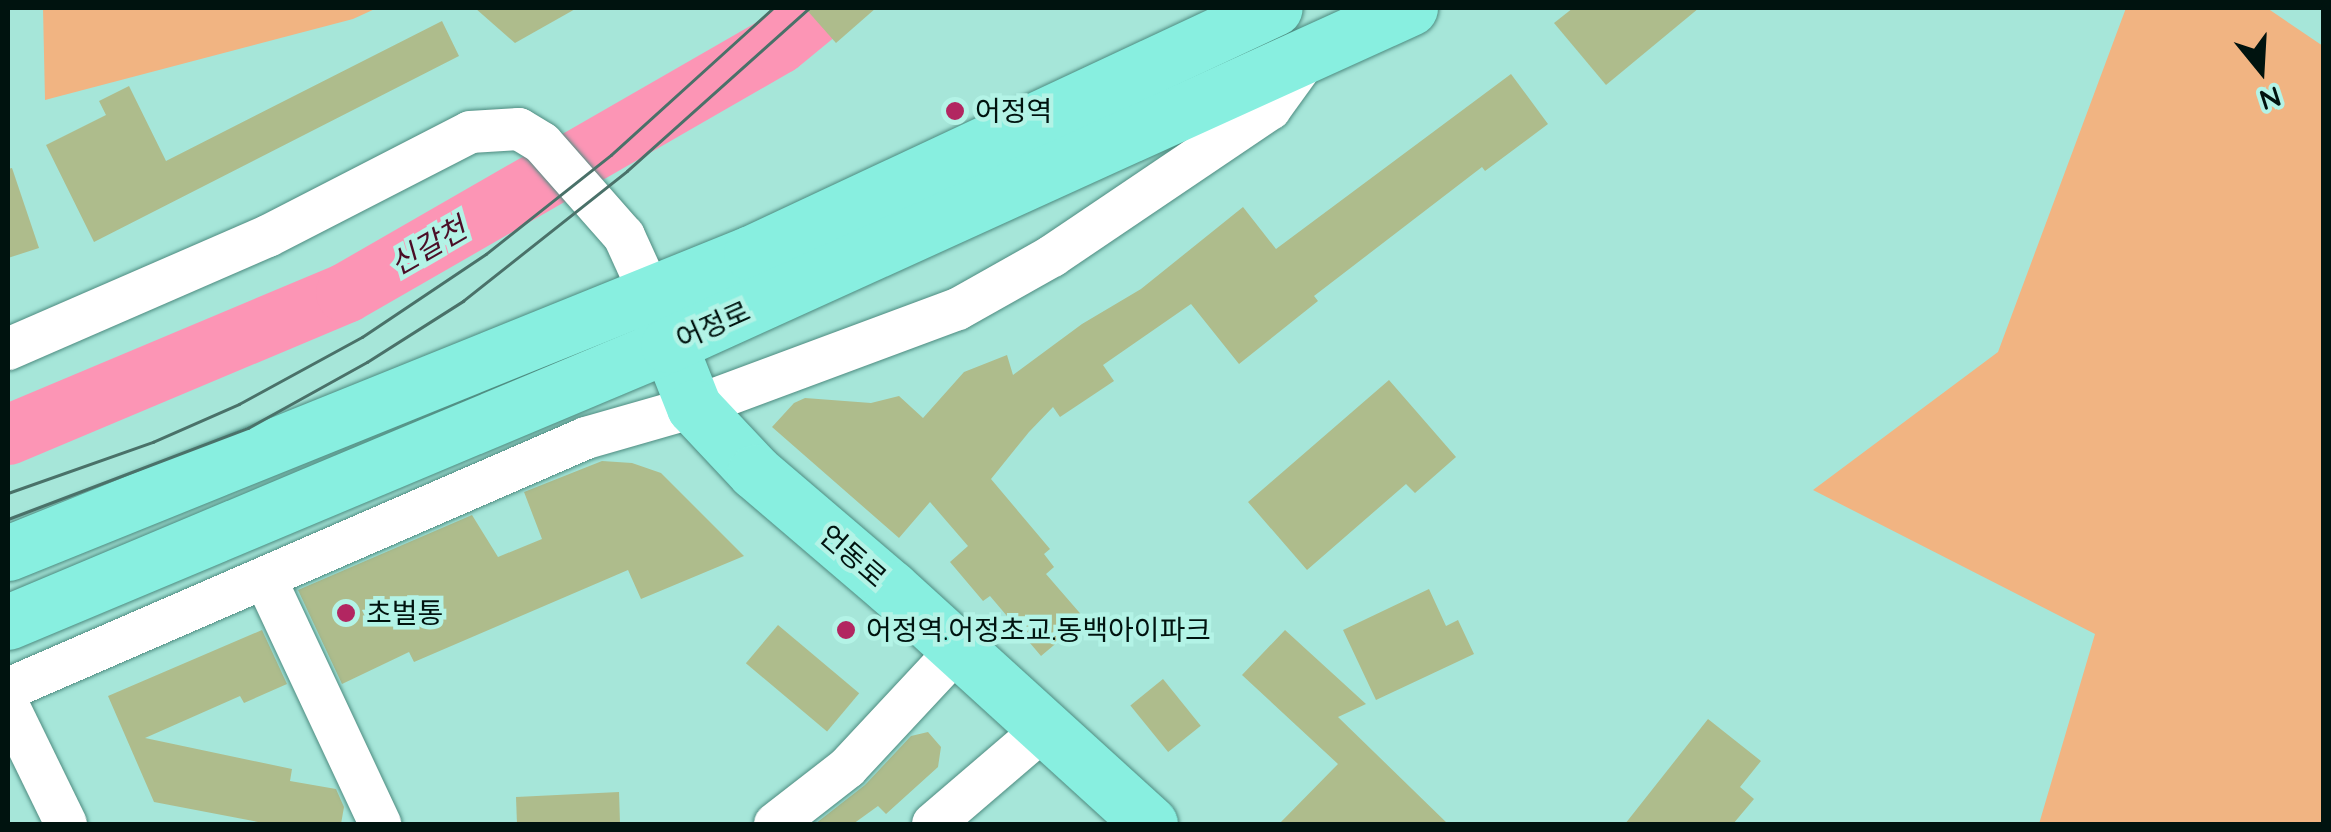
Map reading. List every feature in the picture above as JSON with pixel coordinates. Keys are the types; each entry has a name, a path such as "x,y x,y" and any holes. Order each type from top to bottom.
{"main road":[{"name":"어정로","path":"8,553 750,254 1276,8"},
{"name":"어정로","path":"8,622 668,345 1410,8"},
{"name":"언동로","path":"650,293 694,407 755,472 1150,824"}],"street":[{"path":"8,689 586,438 694,407 958,309 1036,265 1270,109 1309,55"},
{"path":"8,349 268,236 470,132 519,129 542,143 624,236 650,293"},
{"path":"264,578 380,824"},
{"path":"775,824 847,768 957,650"},
{"path":"8,705 66,824"},
{"path":"933,824 1045,728"}],"shaded area":[{"path":"43,8 377,8 353,19 45,100"},
{"path":"2126,8 2267,8 2323,46 2323,824 2039,824 2095,634 1813,490 1998,352"}],"building":[{"path":"475,8 577,8 515,43"},
{"path":"805,8 876,8 836,43"},
{"path":"1573,8 1699,8 1606,85 1554,23"},
{"path":"442,21 459,56 94,242 46,145 106,115 99,101 129,86 166,161"},
{"path":"1511,74 1548,124 1485,171 1482,167 1314,296 1318,301 1239,364 1191,304 1103,365 1114,381 1060,417 1053,407 991,479 1050,549 1044,554 1054,567 1046,574 1085,619 1041,656 990,596 983,601 950,562 968,546 930,502 899,538 772,427 794,403 805,398 871,403 899,396 923,418 964,372 1007,355 1013,375 1082,324 1141,289 1243,207 1276,249"},
{"path":"12,168 39,248 8,258 8,169"},
{"path":"1389,380 1456,457 1415,493 1406,484 1307,570 1248,502"},
{"path":"602,461 632,463 661,473 744,556 641,599 628,570 414,662 409,652 342,684 298,590 472,515 498,557 542,539 524,492"},
{"path":"1429,589 1446,626 1458,620 1474,654 1376,700 1343,630"},
{"path":"778,625 859,693 827,731 746,663"},
{"path":"262,630 287,684 244,703 240,696 145,738 292,769 290,781 336,789 344,807 341,824 269,824 154,802 108,696"},
{"path":"1285,630 1366,704 1338,717 1448,824 1279,824 1338,764 1242,675"},
{"path":"1163,679 1201,726 1168,752 1130,705"},
{"path":"1708,719 1761,761 1740,787 1754,799 1733,824 1625,824"},
{"path":"928,732 941,747 938,767 886,814 878,806 853,824 815,824 865,785 911,736"},
{"path":"619,792 620,824 517,824 516,797"}],"waterway":[{"name":"신갈천","path":"8,435 346,293 779,44 823,8"}],"tram line":[{"path":"8,493 153,442 239,404 362,337 486,254 611,155 773,8"},
{"path":"8,519 248,428 367,362 463,301 627,171 809,8"}],"place":[{"name":"어정역","path":"955,111"},
{"name":"초벌통","path":"346,613"},
{"name":"어정역.어정초교.동백아이파크","path":"846,630"}]}
